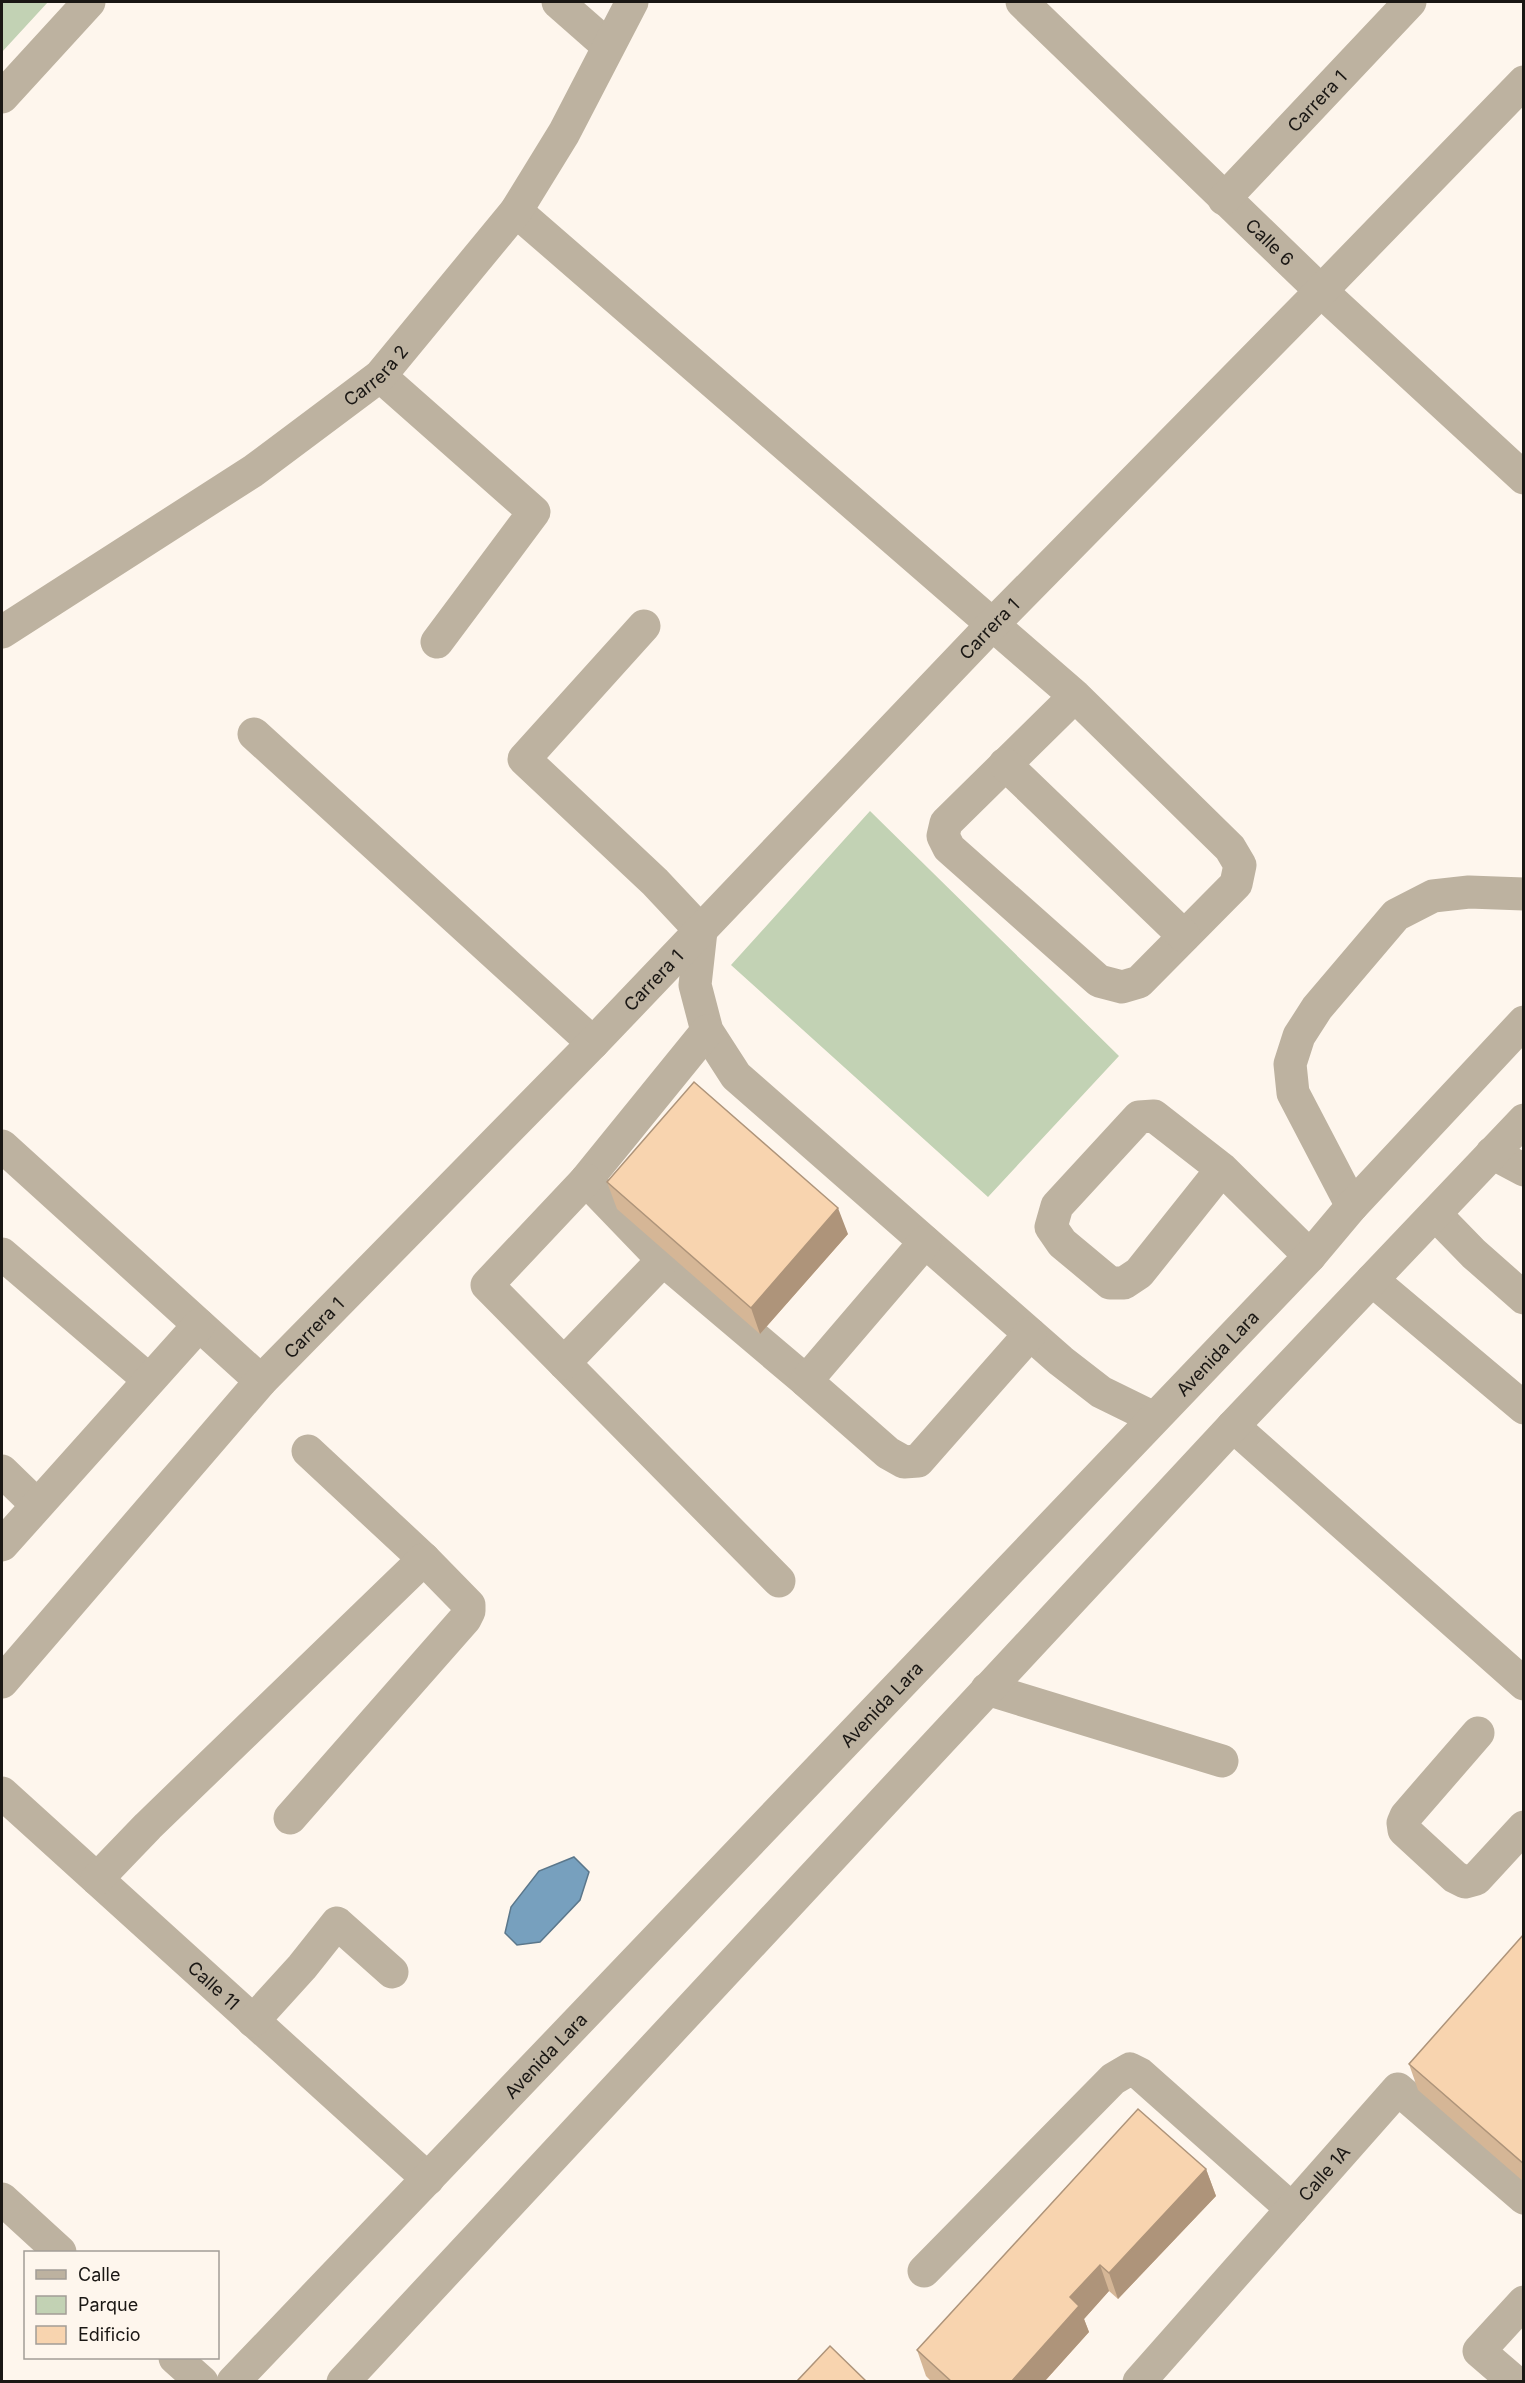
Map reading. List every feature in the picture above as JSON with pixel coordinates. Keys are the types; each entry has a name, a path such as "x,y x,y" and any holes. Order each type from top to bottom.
{"street":[{"path":"2,97 88,2"},
{"path":"558,2 608,46"},
{"name":"Carrera 2","path":"2,632 253,471 380,376 516,211 564,132 632,2"},
{"name":"Calle 6","path":"1022,2 1321,291 1524,478"},
{"name":"Carrera 1","path":"1224,199 1410,2"},
{"name":"Carrera 1","path":"2,1682 261,1381 593,1043 993,624 1523,83"},
{"path":"516,211 1075,696 1230,848 1240,865 1236,884 1139,982 1122,987 1099,981 949,848 943,836 946,823 1075,696"},
{"path":"380,376 534,512 436,642"},
{"path":"644,626 524,759 655,882 700,931 694,985 707,1031 736,1076 1030,1334 1101,1392 1154,1418"},
{"path":"254,734 593,1043"},
{"path":"1005,764 1185,936"},
{"path":"1352,1206 1293,1093 1290,1064 1299,1036 1317,1008 1396,915 1433,896 1468,892 1524,894"},
{"name":"Avenida Lara","path":"233,2382 1310,1256 1352,1206 1524,1022"},
{"path":"707,1031 586,1180 487,1285 779,1581"},
{"path":"1222,1169 1138,1273 1124,1283 1110,1283 1062,1243 1051,1227 1057,1206 1139,1117 1154,1116 1222,1169 1310,1256"},
{"path":"343,2382 1233,1426 1524,1120"},
{"path":"2,1146 261,1381"},
{"path":"1492,1153 1524,1170"},
{"path":"586,1180 663,1260 888,1453 904,1462 918,1461 1030,1334"},
{"path":"1435,1214 1474,1254 1524,1298"},
{"path":"807,1382 926,1242"},
{"path":"2,1254 149,1380"},
{"path":"564,1363 663,1260"},
{"path":"1371,1280 1524,1408"},
{"path":"2,1545 199,1325"},
{"path":"1233,1426 1524,1684"},
{"path":"290,1818 465,1619 469,1611 469,1605 423,1559 308,1451"},
{"path":"2,1471 38,1505"},
{"path":"97,1879 157,1817 423,1559"},
{"path":"987,1689 1221,1761"},
{"path":"1478,1734 1406,1816 1403,1823 1404,1830 1455,1877 1465,1882 1476,1879 1524,1827"},
{"name":"Calle 11","path":"2,1793 428,2179"},
{"path":"253,2021 338,1923 392,1972"},
{"name":"Calle 1A","path":"1139,2382 1420,2062"},
{"path":"924,2271 1113,2079 1130,2069 1140,2074 1292,2209"},
{"path":"1398,2089 1524,2198"},
{"path":"2,2199 58,2251"},
{"path":"1515,2382 1479,2351 1524,2302"},
{"path":"176,2359 202,2382"}],"green space":[{"path":"2,2 48,2 2,52"},
{"path":"870,811 1119,1056 988,1197 731,965"}],"water":[{"path":"574,1857 589,1872 580,1900 540,1942 517,1945 505,1933 511,1907 539,1871"}],"building":[{"path":"694,1082 838,1208 751,1308 607,1182"},
{"path":"1524,1934 1524,2164 1409,2064"},
{"path":"1138,2109 1206,2169 1109,2273 1100,2265 1070,2297 1079,2306 1011,2382 952,2382 917,2350"},
{"path":"830,2346 867,2382 799,2382 798,2380"}]}
